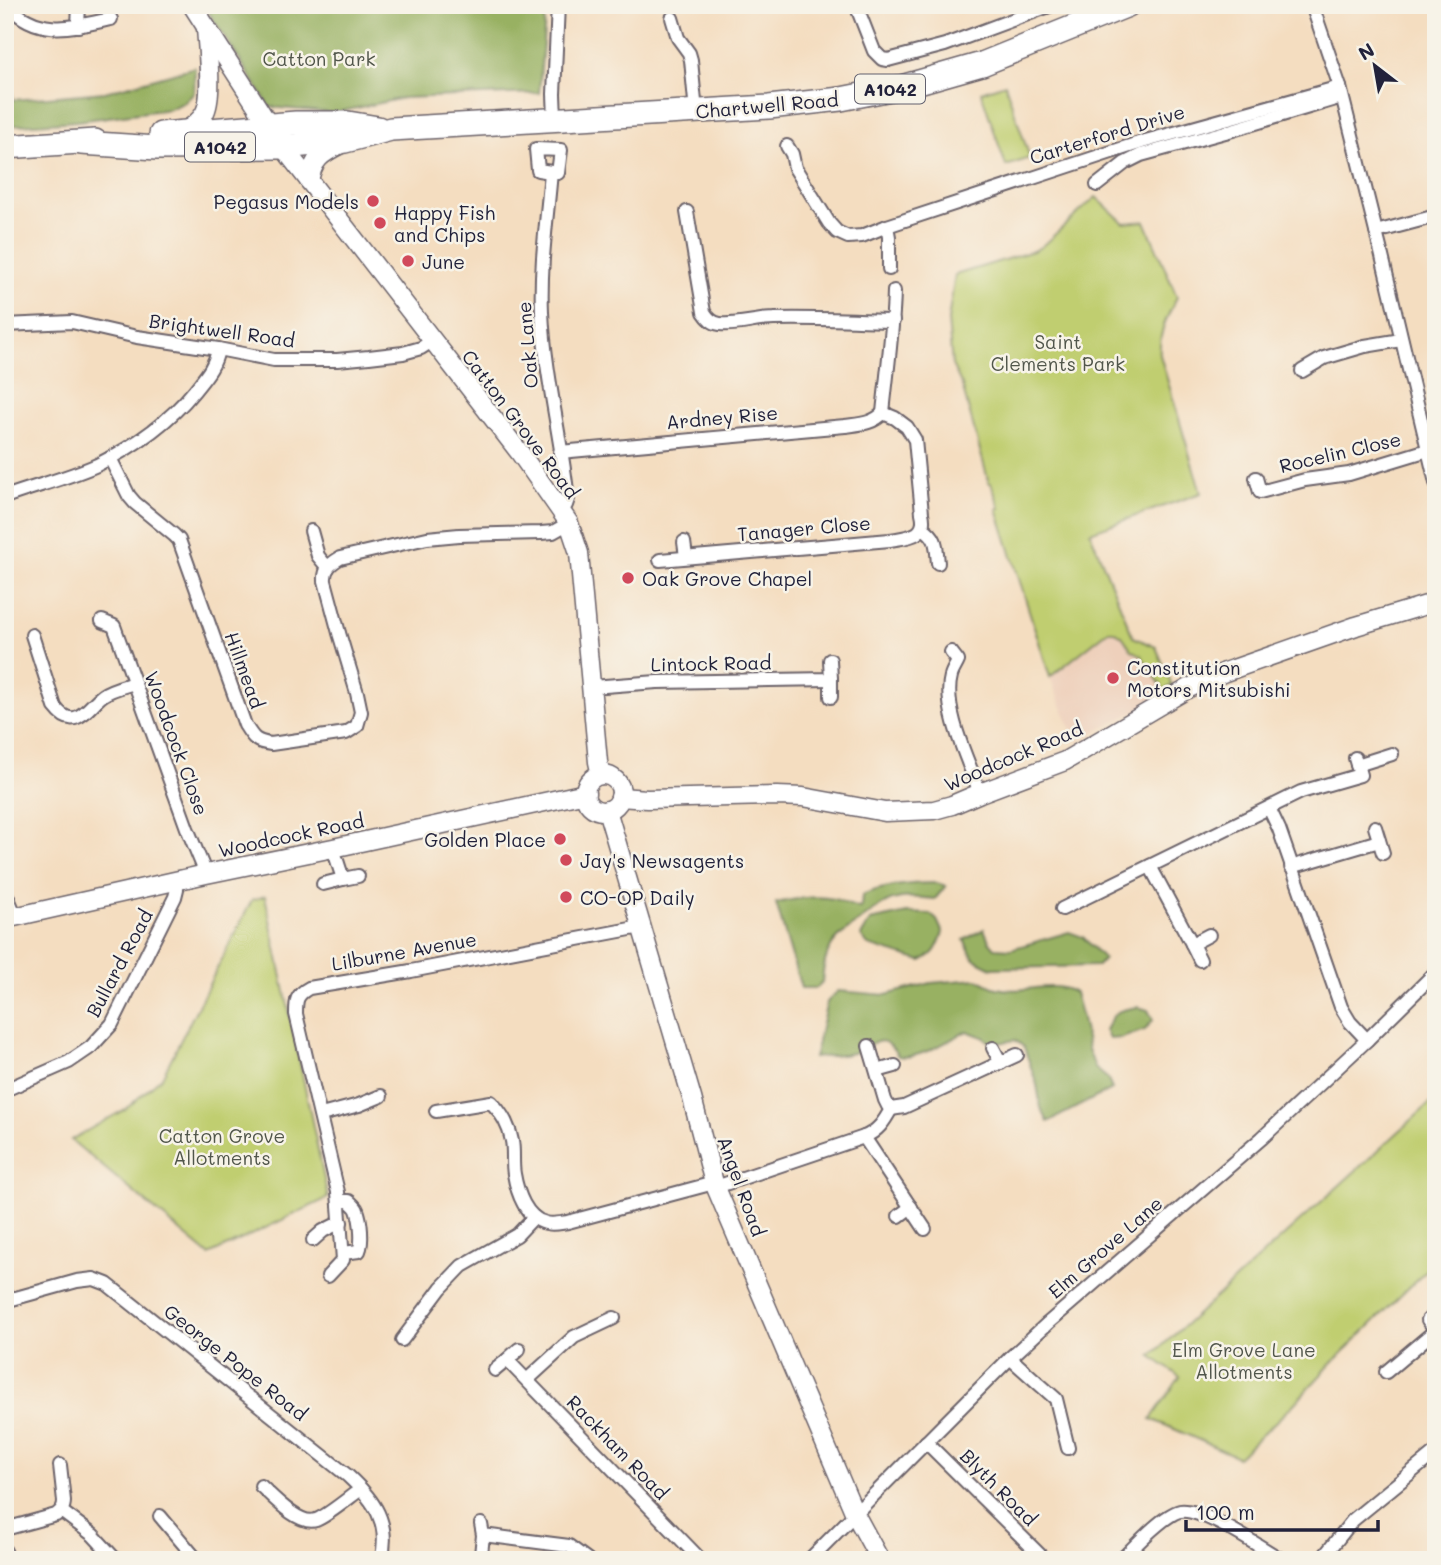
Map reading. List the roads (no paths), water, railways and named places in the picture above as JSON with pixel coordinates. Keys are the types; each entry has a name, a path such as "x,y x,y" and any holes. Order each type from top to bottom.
{"highway":[{"name":"Chartwell Road","path":"283,147 345,141 391,130 769,107 841,100 901,87 982,64 1128,5"},
{"name":"Chartwell Road","path":"269,126 348,123 391,130"},
{"name":"A1042","path":"5,147 269,126"},
{"name":"A1042","path":"81,143 158,148 283,147"}],"street":[{"path":"8,5 26,20 41,26 59,28 111,19"},
{"path":"78,26 79,5"},
{"name":"Catton Grove Road","path":"192,5 283,147 520,453 565,517 579,554 601,775"},
{"path":"555,119 558,5"},
{"path":"856,5 874,51 882,59 888,60 945,45 1052,5"},
{"path":"1312,5 1341,92 1436,483"},
{"path":"672,18 678,38 691,60 696,111"},
{"path":"184,132 199,122 206,111 209,86 206,26"},
{"path":"1097,185 1125,163 1141,155 1229,131 1341,92"},
{"name":"Carterford Drive","path":"787,146 795,169 829,223 837,232 848,237 862,236 1142,142 1341,92"},
{"path":"309,181 313,165 318,159 345,141"},
{"name":"Oak Lane","path":"551,172 541,285 548,380 568,499 565,517"},
{"path":"687,212 704,312 713,323 819,318 893,321"},
{"path":"1376,233 1436,216"},
{"path":"887,226 889,269"},
{"path":"894,291 884,413 907,427 915,440 923,528 931,533 935,540 939,563"},
{"name":"Brightwell Road","path":"5,325 72,322 137,337 274,360 337,360 403,353 421,348 432,341"},
{"path":"1302,370 1324,358 1365,346 1401,340"},
{"path":"5,497 94,466 165,421 210,371 216,361 218,349"},
{"name":"Ardney Rise","path":"560,452 845,426 867,423 884,413"},
{"name":"Rocelin Close","path":"1256,478 1262,498 1305,480 1349,474 1428,450"},
{"name":"Hillmead","path":"110,458 129,496 178,540 245,725 252,737 261,743 271,744 346,733 357,726 361,712 326,581 328,568 318,556 311,531"},
{"path":"328,568 340,558 426,538 553,532 565,517"},
{"name":"Tanager Close","path":"660,561 890,541 912,536 923,528"},
{"path":"684,542 686,557"},
{"name":"Woodcock Road","path":"621,797 803,797 885,813 943,808 1065,761 1189,688 1225,672 1356,626 1436,602"},
{"name":"Woodcock Close","path":"112,620 206,874"},
{"path":"32,635 55,707 63,716 72,719 81,715 104,694 134,683"},
{"path":"959,659 951,675 951,703 955,728 980,793"},
{"path":"830,660 831,697"},
{"name":"Lintock Road","path":"592,687 657,682 831,680"},
{"path":"1062,909 1301,792 1360,775 1356,761 1392,754"},
{"path":"606,775 620,785 621,797 618,803 607,810 596,809 586,798 586,793 590,781 606,775"},
{"name":"Woodcock Road","path":"11,918 586,793"},
{"path":"1269,808 1279,829 1341,1007 1350,1022 1367,1040"},
{"name":"Angel Road","path":"607,810 715,1185 855,1514 880,1560"},
{"path":"1291,867 1381,847 1375,827"},
{"path":"333,848 343,879"},
{"path":"1150,866 1200,960"},
{"path":"323,884 358,876"},
{"name":"Bullard Road","path":"5,1090 69,1062 90,1047 112,1024 175,897 175,881"},
{"path":"5,891 11,918"},
{"name":"Lilburne Avenue","path":"343,1253 339,1201 296,1014 296,1001 302,992 309,988 641,927"},
{"path":"1192,944 1209,935"},
{"name":"Elm Grove Lane","path":"809,1560 1010,1358 1088,1287 1262,1138 1436,972"},
{"path":"869,1046 891,1109"},
{"path":"993,1048 1001,1063"},
{"path":"891,1109 904,1107 1017,1055"},
{"path":"877,1071 895,1066"},
{"path":"321,1115 381,1096"},
{"path":"436,1111 491,1102 500,1111 508,1124 513,1142 514,1173 522,1199 534,1217 548,1224 568,1222 715,1185 864,1137 876,1132 891,1109"},
{"path":"864,1137 925,1229"},
{"path":"328,1276 343,1260 343,1253 359,1251 362,1247 357,1208 349,1201 339,1201"},
{"path":"898,1216 911,1207"},
{"path":"402,1340 441,1288 462,1266 517,1235 534,1217"},
{"path":"313,1240 323,1231 341,1222"},
{"name":"George Pope Road","path":"5,1301 77,1281 94,1279 107,1284 361,1489 374,1504 384,1531 381,1560"},
{"path":"527,1380 574,1337 614,1318"},
{"path":"1386,1372 1436,1330 1428,1320"},
{"path":"495,1370 519,1349"},
{"path":"1010,1358 1056,1399 1068,1448"},
{"name":"Rackham Road","path":"507,1360 701,1560"},
{"name":"Blyth Road","path":"926,1442 1045,1560"},
{"path":"1321,1560 1353,1520 1436,1452"},
{"path":"5,1529 56,1515 61,1511 64,1501 60,1465"},
{"path":"261,1486 287,1518 307,1521 316,1520 361,1489"},
{"path":"61,1511 93,1535 116,1560"},
{"path":"1121,1560 1165,1518 1179,1511 1194,1511 1213,1520 1282,1560"},
{"path":"160,1516 197,1560"},
{"path":"481,1555 482,1529 569,1546 588,1560"},
{"path":"5,1551 8,1560"}],"place":[{"name":"Pegasus Models","path":"373,201"},
{"name":"Happy Fish and Chips","path":"380,223"},
{"name":"June","path":"408,261"},
{"name":"Oak Grove Chapel","path":"628,578"},
{"name":"Constitution Motors Mitsubishi","path":"1113,678"},
{"name":"Golden Place","path":"560,839"},
{"name":"Jay's Newsagents","path":"566,860"},
{"name":"CO-OP Daily","path":"566,897"}],"park label":[{"name":"Catton Park","path":"319,58"},
{"name":"Saint Clements Park","path":"1058,352"},
{"name":"Catton Grove Allotments","path":"222,1146"},
{"name":"Elm Grove Lane Allotments","path":"1244,1360"}]}
